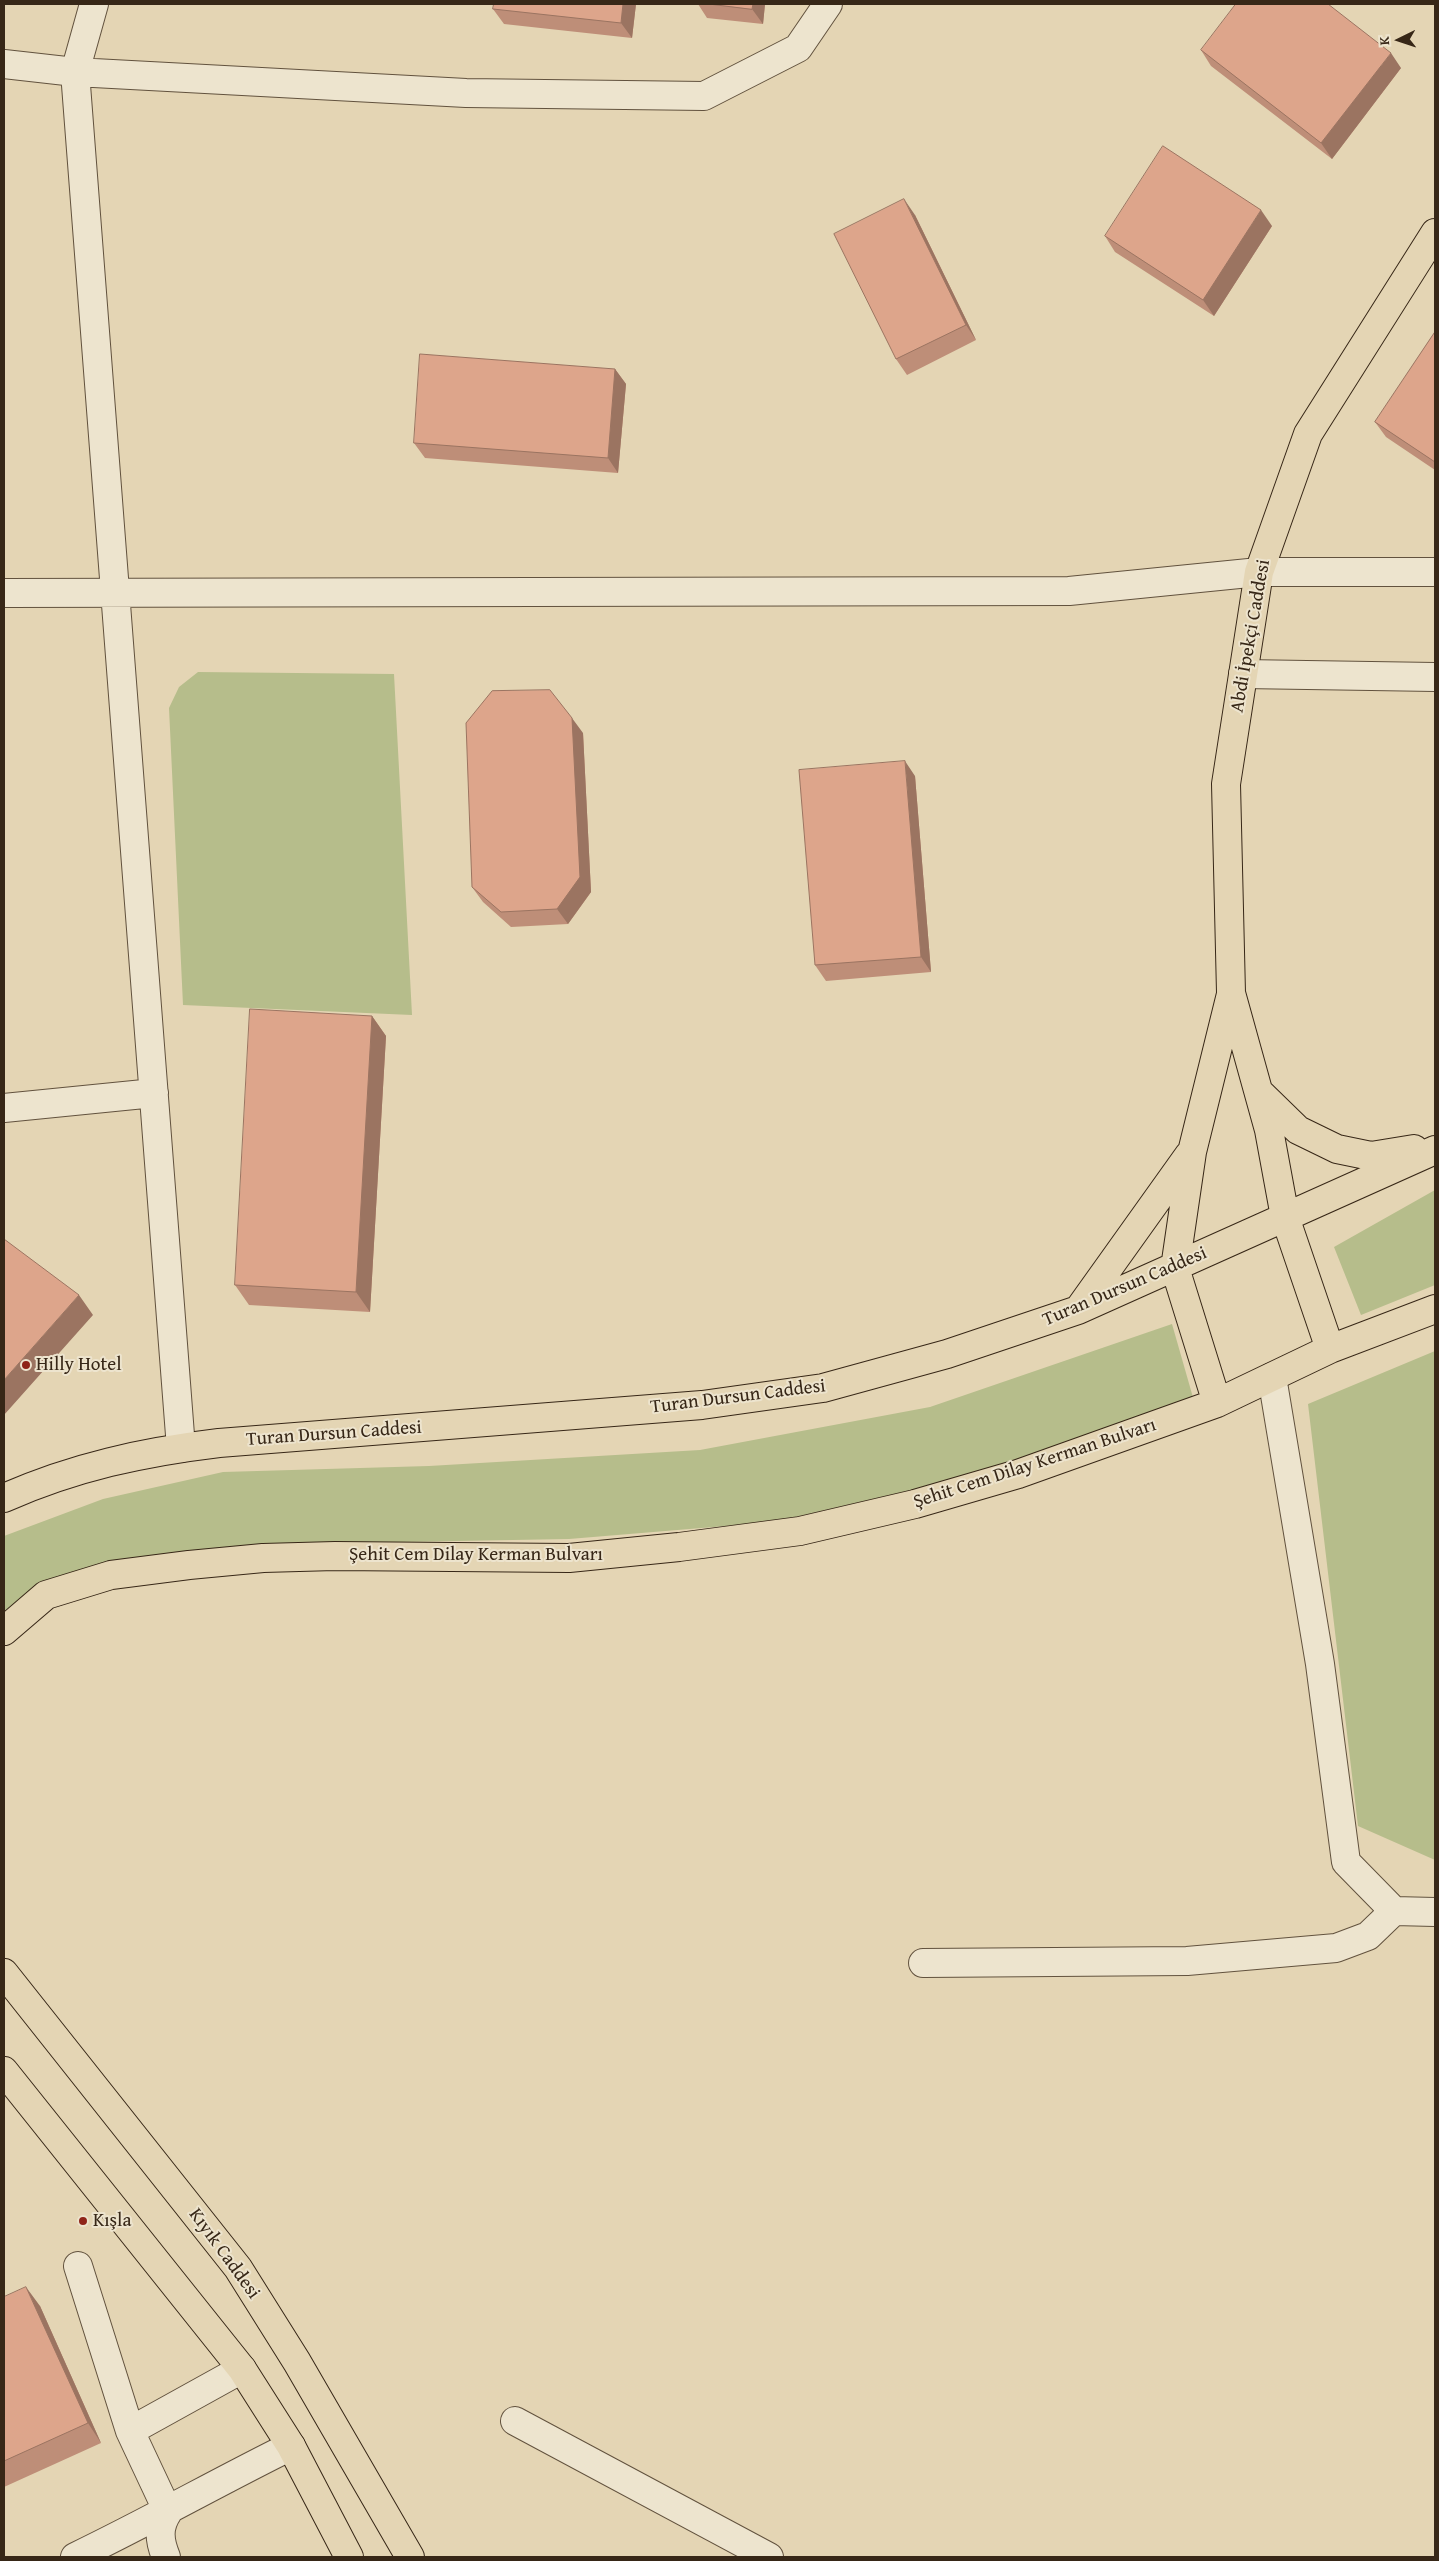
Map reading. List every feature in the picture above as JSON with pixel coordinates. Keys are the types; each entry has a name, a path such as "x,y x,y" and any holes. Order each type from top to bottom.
{"main road":[{"name":"Abdi İpekçi Caddesi","path":"1231,993 1226,784 1259,572 1308,434 1435,233"},
{"path":"1231,993 1269,1130 1285,1217 1330,1349"},
{"path":"1217,1403 1175,1268 1192,1152 1231,993"},
{"path":"1259,1092 1298,1130 1337,1149 1371,1156 1435,1148"},
{"name":"Turan Dursun Caddesi","path":"4,1498 38,1483 98,1464 152,1451 702,1405 824,1388 948,1354 1078,1310 1175,1268 1435,1148"},
{"path":"1078,1310 1192,1152"},
{"name":"Şehit Cem Dilay Kerman Bulvarı","path":"4,1631 46,1595 110,1575 189,1565 263,1558 335,1556 569,1558 679,1547 800,1531 915,1504 1018,1474 1217,1403 1330,1349 1435,1309"},
{"name":"Kıyık Caddesi","path":"4,1973 238,2268 297,2362 410,2557"},
{"path":"4,2072 242,2369 291,2446 349,2557"}],"street":[{"path":"94,4 75,72 181,1448"},
{"path":"4,64 75,72 466,93 704,96 798,48 828,4"},
{"path":"4,593 1069,591 1259,572 1435,572"},
{"path":"1243,674 1435,677"},
{"path":"4,1108 154,1093"},
{"path":"1272,1377 1320,1664 1346,1862 1394,1911 1435,1912"},
{"path":"923,1963 1187,1961 1336,1948 1368,1936 1394,1911"},
{"path":"78,2266 130,2431 168,2512 160,2530 166,2557"},
{"path":"130,2431 242,2369"},
{"path":"514,2421 770,2557"},
{"path":"75,2557 168,2512 221,2481 291,2446"}],"green space":[{"path":"198,672 394,674 412,1015 183,1005 169,708 179,687"},
{"path":"1435,1190 1435,1285 1361,1315 1334,1247"},
{"path":"1172,1324 1194,1401 1066,1448 938,1484 774,1522 569,1539 344,1543 198,1550 83,1575 4,1611 4,1536 103,1499 223,1472 429,1466 700,1450 930,1407"},
{"path":"1435,1351 1435,1860 1358,1826 1308,1404"}],"building":[{"path":"494,4 623,4 621,23 493,9"},
{"path":"709,4 753,4 752,9"},
{"path":"1236,4 1328,4 1391,53 1321,143 1201,50"},
{"path":"1163,146 1261,210 1203,300 1105,236"},
{"path":"904,199 966,325 896,359 834,234"},
{"path":"1435,332 1435,462 1375,422"},
{"path":"420,354 615,369 608,458 414,443"},
{"path":"550,690 572,718 580,877 557,909 501,912 472,887 466,723 492,691"},
{"path":"905,761 921,957 815,965 799,770"},
{"path":"250,1009 372,1016 356,1292 235,1285"},
{"name":"Hilly Hotel","path":"4,1239 79,1295 4,1380"},
{"path":"26,2287 88,2423 4,2461 4,2297"}],"place":[{"name":"Hilly Hotel","path":"26,1365"},
{"name":"Kışla","path":"83,2221"}]}
